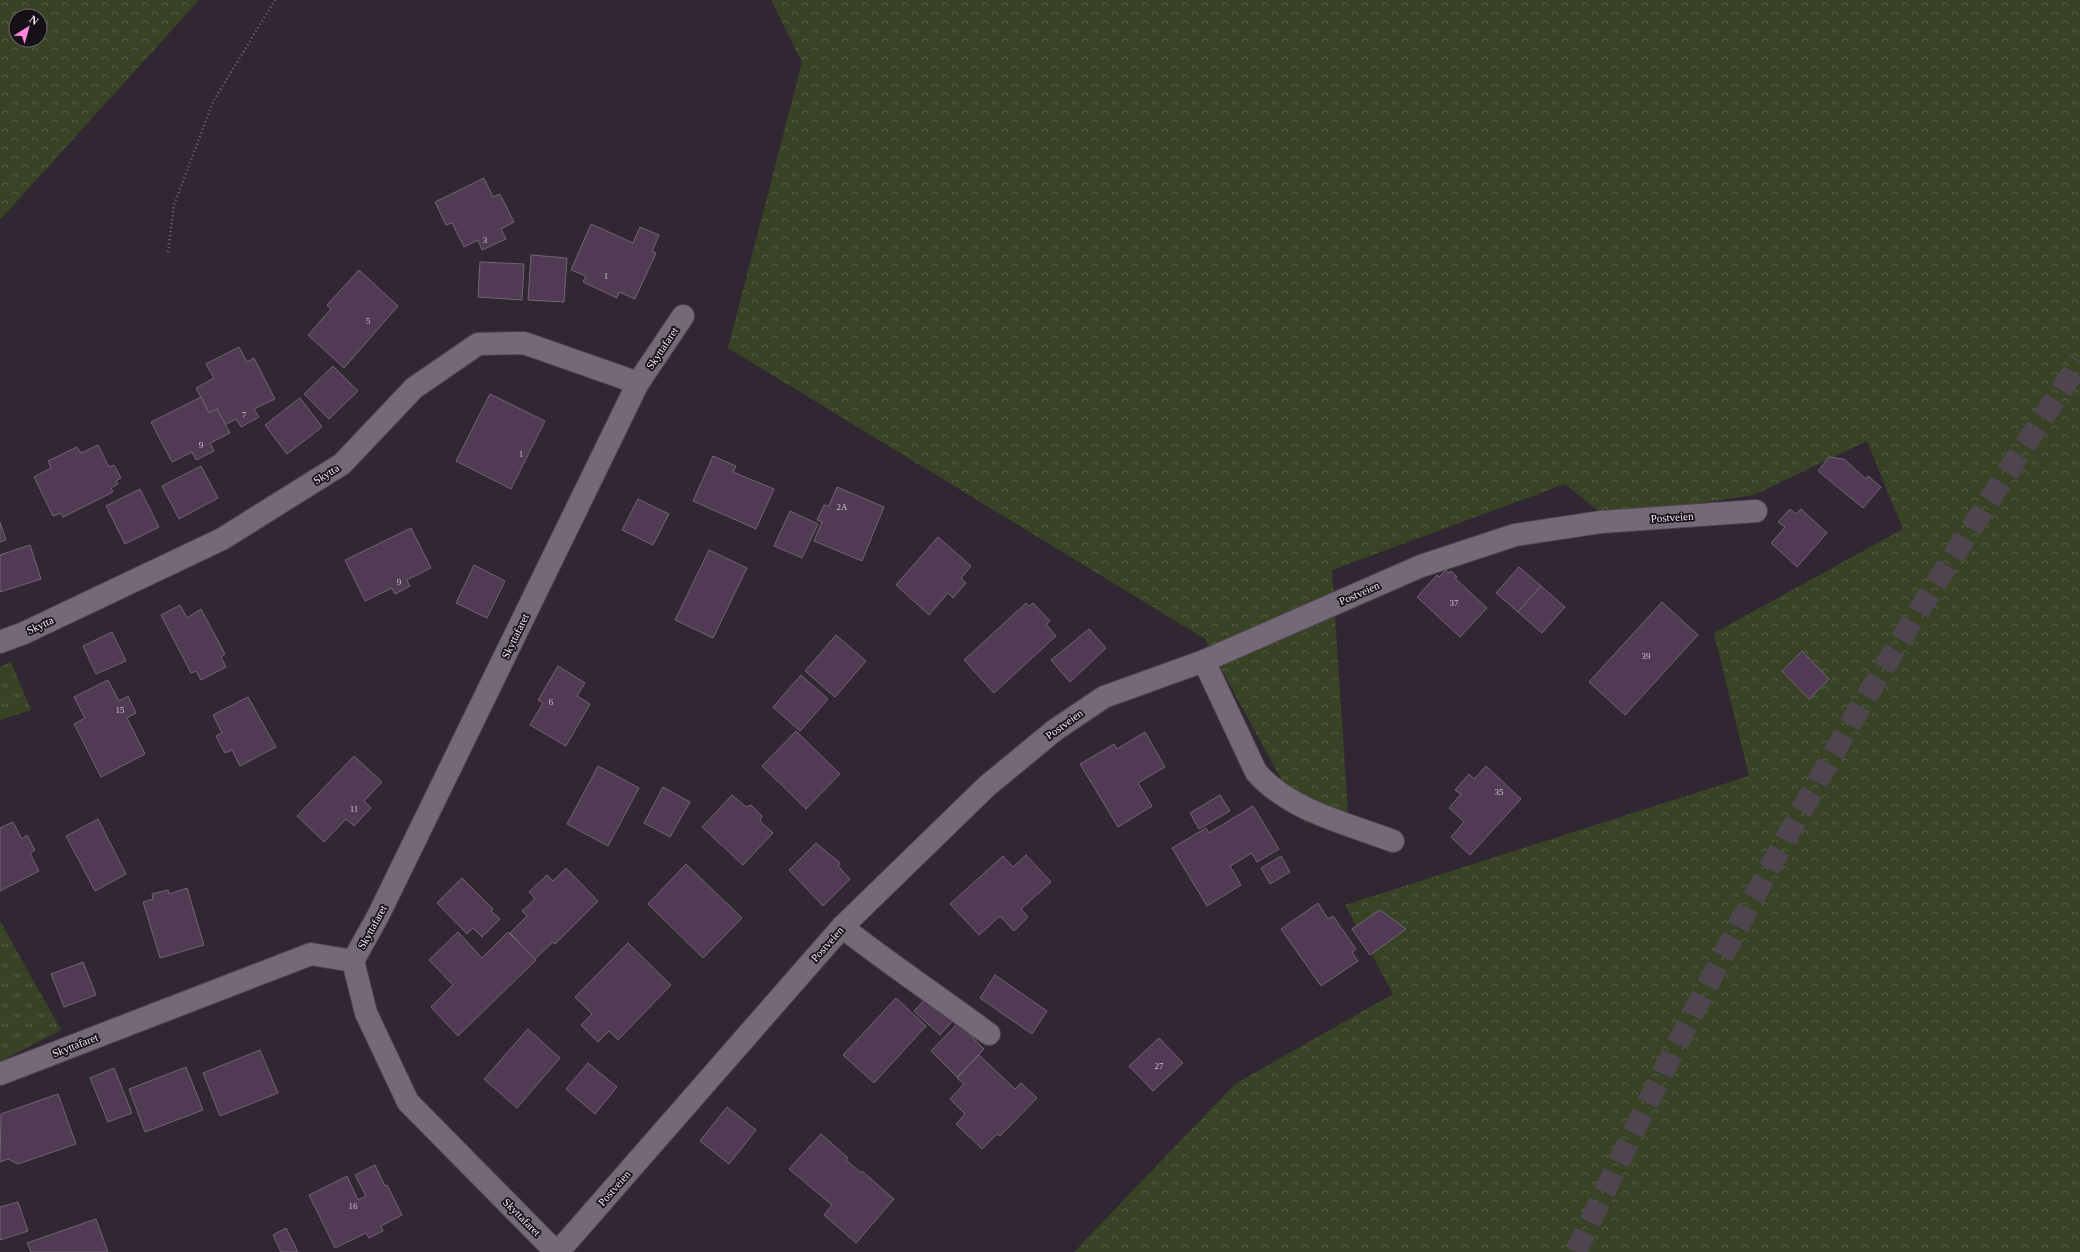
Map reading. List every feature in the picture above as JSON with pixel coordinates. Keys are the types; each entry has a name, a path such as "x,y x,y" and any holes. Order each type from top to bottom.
{"street":[{"name":"Skyttafaret","path":"557,1252 408,1102 366,1013 353,961 378,916 638,383 683,316"},
{"name":"Skytta","path":"0,642 24,633 222,539 342,464 414,388 478,344 524,343 638,383"},
{"name":"Postveien","path":"557,1252 842,927 987,786 1055,730 1104,697 1204,661 1421,566 1515,535 1601,522 1756,511"},
{"path":"1204,661 1256,772 1266,784 1277,793 1307,809 1392,841"},
{"path":"842,927 891,965 938,996 989,1034"},
{"name":"Skyttafaret","path":"0,1074 312,954 353,961"}],"path":[{"path":"168,252 174,205 213,102 275,0"}],"green space":[{"path":"0,0 199,0 0,220"},
{"path":"771,0 2080,0 2080,1252 1074,1252 1235,1084 1393,994 1345,905 1749,776 1714,633 1903,529 1867,441 1754,495 1606,517 1565,484 1332,570 1348,814 1305,823 1205,639 728,348 802,62"},
{"path":"11,662 31,710 0,720 0,667"},
{"path":"0,921 61,1030 1,1061 0,1060"}],"building":[{"path":"484,178 493,197 500,194 514,222 501,229 506,239 482,250 478,240 464,247 452,223 446,225 435,202"},
{"path":"591,224 633,243 640,227 659,235 652,251 656,253 635,299 619,292 617,298 583,282 586,276 571,270"},
{"path":"531,255 567,258 564,302 528,300"},
{"path":"480,262 524,264 522,300 478,297"},
{"path":"359,270 398,306 344,368 308,335 331,309 327,305"},
{"path":"239,347 247,362 254,358 275,399 254,409 259,417 241,427 236,419 225,425 217,409 209,413 196,388 214,378 206,364"},
{"path":"333,366 358,391 329,419 304,394"},
{"path":"490,394 545,421 511,489 456,461"},
{"path":"201,397 209,413 217,409 230,433 210,443 214,451 196,460 192,452 172,462 151,422"},
{"path":"300,398 322,427 287,454 265,425"},
{"path":"98,445 109,467 114,465 121,478 116,481 118,484 111,488 113,492 63,517 61,513 53,516 34,477 51,468 48,461 77,447 81,453"},
{"path":"713,456 736,466 733,472 774,489 756,529 693,501"},
{"path":"1829,457 1844,459 1866,479 1868,476 1881,487 1863,508 1818,471"},
{"path":"201,466 218,498 179,519 162,486"},
{"path":"837,487 884,507 862,561 814,541 822,522 817,520 824,505 829,506"},
{"path":"140,489 159,527 125,544 106,506"},
{"path":"638,499 669,514 653,545 622,530"},
{"path":"1790,509 1796,514 1801,509 1827,533 1797,567 1771,543 1785,527 1778,522"},
{"path":"790,511 818,524 802,558 774,546"},
{"path":"0,522 6,540 0,542"},
{"path":"411,528 431,568 407,580 410,586 395,594 392,588 365,601 345,560"},
{"path":"938,537 971,566 961,578 966,583 953,598 948,593 929,615 896,585"},
{"path":"30,545 41,579 0,592 0,555"},
{"path":"709,550 747,568 713,638 675,620"},
{"path":"474,565 505,581 487,618 456,603"},
{"path":"1519,567 1541,586 1518,612 1496,593"},
{"path":"1446,570 1449,573 1451,571 1457,577 1455,578 1487,608 1460,637 1417,597 1437,575 1439,577"},
{"path":"1541,586 1565,607 1542,633 1518,612"},
{"path":"1662,602 1698,635 1625,715 1589,682"},
{"path":"1026,603 1029,606 1033,603 1050,621 1046,624 1056,636 994,693 964,660"},
{"path":"180,605 187,618 201,609 225,654 221,657 226,667 201,680 196,671 191,673 161,615"},
{"path":"1089,629 1106,648 1070,682 1051,660"},
{"path":"112,632 126,661 96,674 83,646"},
{"path":"836,635 866,661 835,697 805,671"},
{"path":"1802,651 1829,679 1809,699 1782,671"},
{"path":"558,666 585,683 577,696 590,704 566,746 530,725 543,703 538,700"},
{"path":"801,675 828,699 800,731 773,707"},
{"path":"108,680 119,701 128,696 136,713 127,718 145,754 101,777 74,724 85,718 74,697"},
{"path":"248,697 276,747 240,766 232,750 225,753 216,736 222,733 213,715"},
{"path":"796,731 840,774 806,809 762,766"},
{"path":"1145,732 1165,767 1138,783 1152,806 1118,827 1080,764 1114,744 1117,749"},
{"path":"354,756 382,782 364,801 371,808 354,826 346,819 324,842 297,816"},
{"path":"598,766 639,788 608,846 567,824"},
{"path":"1486,766 1521,799 1470,855 1451,837 1464,822 1449,808 1461,794 1455,790 1469,774 1474,779"},
{"path":"663,787 690,802 670,837 644,823"},
{"path":"732,795 746,807 751,805 762,816 760,821 773,833 743,865 702,827"},
{"path":"1220,795 1230,811 1199,829 1190,813"},
{"path":"1253,806 1279,849 1257,862 1252,853 1230,866 1241,885 1207,906 1172,848 1206,828 1209,833"},
{"path":"98,819 126,874 95,891 66,836"},
{"path":"13,822 22,839 27,835 35,850 30,853 39,871 0,891 0,828"},
{"path":"816,843 840,863 838,866 850,879 823,906 789,870"},
{"path":"1026,855 1051,882 1021,909 1028,917 1014,931 1000,916 979,935 950,904 1003,856 1013,867"},
{"path":"1281,856 1290,872 1270,884 1261,868"},
{"path":"686,864 742,918 703,958 648,904"},
{"path":"566,868 598,901 555,944 553,942 535,959 510,933 527,916 522,911 535,899 529,892 547,875 553,881"},
{"path":"462,878 493,909 491,911 500,919 482,937 473,928 467,934 437,903"},
{"path":"187,888 204,945 160,958 143,902 153,899 152,894 168,890 169,894"},
{"path":"1318,903 1328,919 1333,916 1356,949 1352,952 1358,961 1321,986 1281,929"},
{"path":"1380,910 1406,929 1370,955 1352,929"},
{"path":"458,932 482,958 508,932 536,960 458,1036 431,1007 453,985 429,960"},
{"path":"628,943 671,985 618,1040 609,1031 598,1042 581,1025 592,1014 575,997"},
{"path":"83,962 96,995 64,1007 51,974"},
{"path":"995,975 1047,1011 1032,1034 980,998"},
{"path":"931,993 956,1017 940,1035 914,1011"},
{"path":"896,998 926,1026 874,1083 843,1055"},
{"path":"958,1023 984,1049 957,1077 931,1051"},
{"path":"528,1029 560,1058 517,1108 484,1079"},
{"path":"1159,1038 1183,1063 1153,1091 1129,1066"},
{"path":"260,1050 278,1093 220,1116 203,1073"},
{"path":"979,1055 1015,1089 1021,1083 1037,1098 1000,1136 997,1134 982,1149 956,1124 965,1114 950,1099 964,1084 957,1078"},
{"path":"588,1063 617,1087 595,1114 566,1089"},
{"path":"186,1067 203,1110 145,1132 129,1089"},
{"path":"114,1068 132,1113 108,1122 90,1078"},
{"path":"58,1094 76,1144 18,1164 8,1159 0,1162 1,1114"},
{"path":"727,1107 756,1130 729,1164 700,1141"},
{"path":"821,1134 848,1158 846,1160 861,1173 862,1171 894,1199 856,1243 824,1215 832,1205 789,1169"},
{"path":"375,1165 402,1215 381,1226 383,1231 369,1238 366,1233 335,1248 309,1195 347,1176 358,1200 366,1196 355,1175"},
{"path":"18,1202 28,1231 0,1240 0,1207"},
{"path":"96,1219 108,1252 31,1252 27,1243"},
{"path":"286,1228 298,1252 281,1252 273,1235"}],"tunnel":[{"path":"1576,1252 1638,1122 1703,993 1841,740 1928,596 2080,361"}]}
